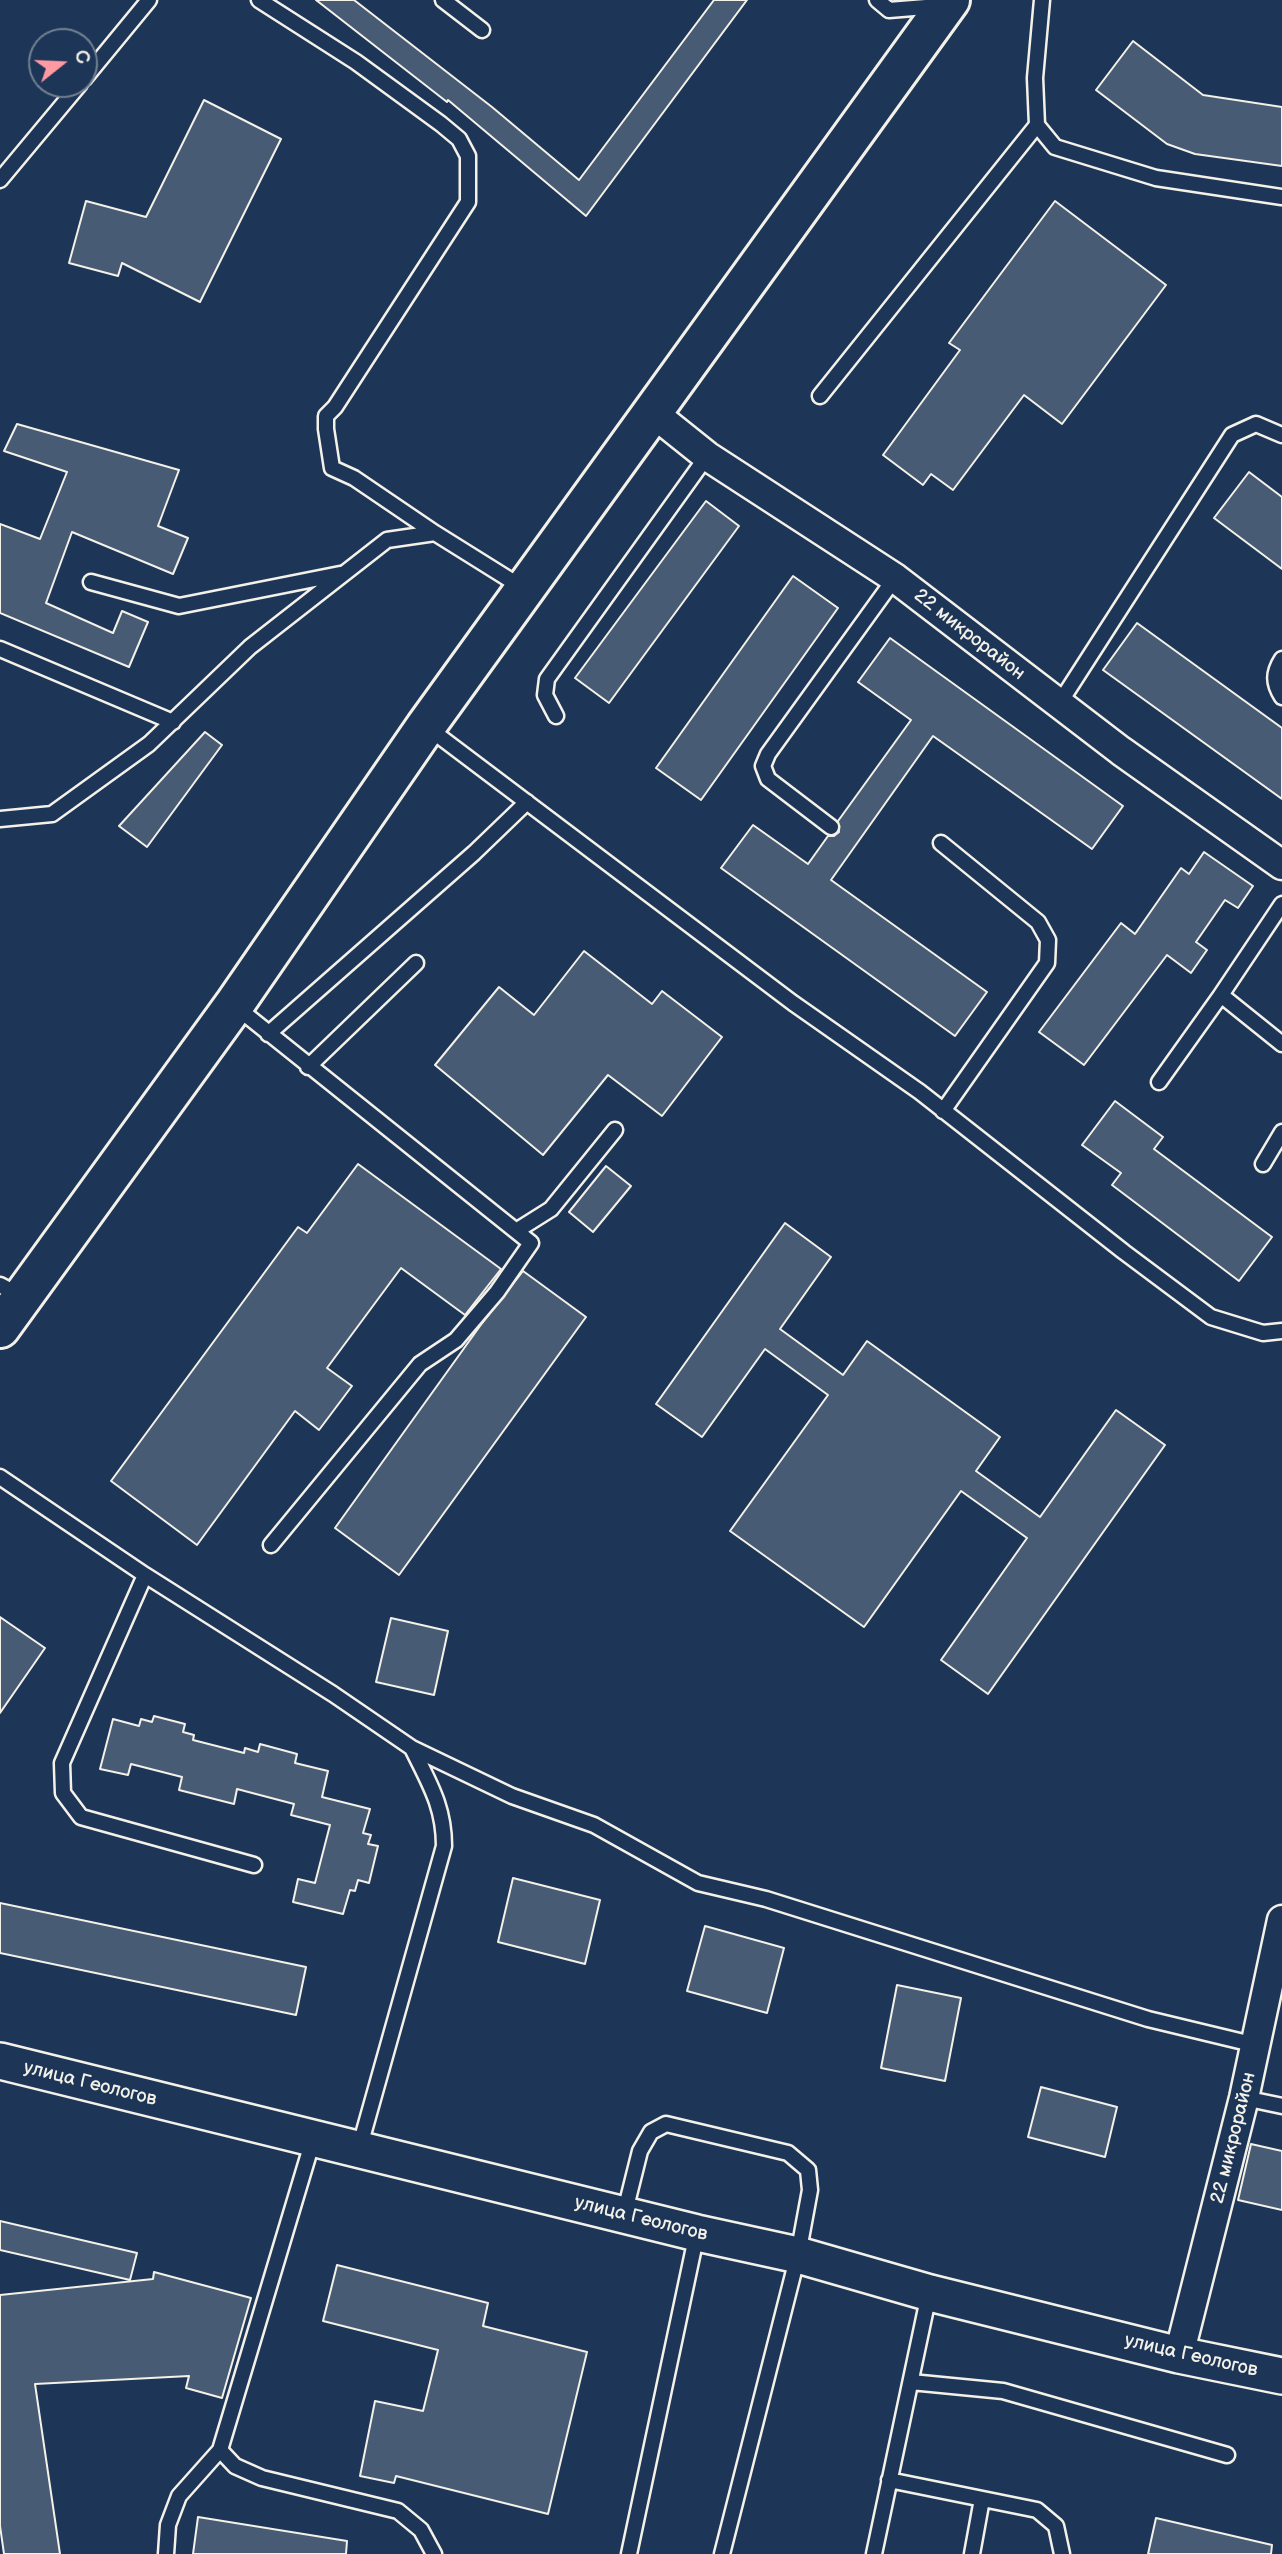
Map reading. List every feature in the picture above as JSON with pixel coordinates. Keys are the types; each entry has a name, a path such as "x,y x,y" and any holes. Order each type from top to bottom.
{"main road":[{"path":"0,1328 11,1290 234,1005 426,726 948,3"}],"street":[{"name":"22 микрорайон","path":"652,412 707,456 895,578 1121,751 1282,865"},
{"name":"22 микрорайон","path":"1180,2355 1244,2098 1282,1920"},
{"name":"улица Геологов","path":"0,2061 313,2140 798,2255 930,2292 1180,2355 1282,2376"}],"lane":[{"path":"98,62 149,0"},
{"path":"259,0 356,62 441,124 460,139 468,156 468,202 335,407 326,416 326,429 332,468 354,478 524,589"},
{"path":"443,0 482,30"},
{"path":"877,0 889,10 948,3"},
{"path":"1042,0 1035,79 1037,125 1055,146 1156,177 1282,197"},
{"path":"0,180 68,98"},
{"path":"820,396 1037,125"},
{"path":"1059,704 1232,435 1256,424 1282,435"},
{"path":"556,716 545,695 547,679 707,456"},
{"path":"0,819 52,814 149,744 250,647 387,540 435,533"},
{"path":"91,582 179,606 345,573"},
{"path":"831,827 768,779 763,766 768,754 895,578"},
{"path":"0,649 173,722"},
{"path":"1282,659 1275,670 1274,682 1282,697"},
{"path":"426,726 793,1003 943,1111 1211,1317 1263,1333 1282,1331"},
{"path":"268,1034 474,853 527,802"},
{"path":"941,843 1038,922 1048,940 1047,963 943,1111"},
{"path":"1159,1082 1282,905"},
{"path":"308,1067 416,963"},
{"path":"1222,995 1282,1044"},
{"path":"234,1005 308,1067 531,1243 497,1292 456,1340 420,1364 271,1545"},
{"path":"516,1231 551,1209 615,1130"},
{"path":"1263,1164 1282,1132"},
{"path":"0,1477 145,1575 333,1694 412,1748 512,1796 594,1825 698,1883 766,1899 1148,2019 1256,2045"},
{"path":"145,1575 62,1763 63,1793 81,1817 254,1865"},
{"path":"359,2149 443,1846 444,1825 439,1803 412,1748"},
{"path":"1244,2098 1282,2106"},
{"path":"624,2215 640,2151 651,2132 666,2124 788,2153 808,2170 810,2190 798,2255 722,2554"},
{"path":"166,2554 168,2525 179,2496 220,2450 313,2140"},
{"path":"629,2554 697,2233"},
{"path":"874,2554 930,2292"},
{"path":"911,2382 1003,2391 1227,2455"},
{"path":"220,2450 235,2466 262,2478 398,2511 421,2530 434,2554"},
{"path":"889,2480 1037,2510 1056,2526 1062,2554"},
{"path":"972,2554 982,2499"}],"building":[{"path":"316,0 354,0 492,107 579,180 714,0 747,0 586,216 448,100 447,102"},
{"path":"1133,41 1203,95 1282,107 1282,166 1195,154 1167,144 1096,90"},
{"path":"204,100 281,139 200,302 122,263 118,276 69,263 86,201 146,217"},
{"path":"1055,201 1166,285 1062,424 1024,395 953,490 931,474 923,485 883,455 960,350 949,343"},
{"path":"17,424 179,470 158,526 188,538 173,574 72,532 46,603 113,633 122,611 148,622 129,667 0,613 0,524 40,539 67,472 4,451"},
{"path":"1249,472 1282,497 1282,569 1214,518"},
{"path":"706,501 739,526 609,703 575,678"},
{"path":"793,576 838,608 701,800 656,768"},
{"path":"1137,623 1282,728 1282,799 1103,670"},
{"path":"890,638 1123,806 1092,849 933,736 831,880 987,992 955,1036 721,868 753,825 808,864 828,836 839,832 838,821 911,720 858,682"},
{"path":"205,732 222,745 147,847 119,826"},
{"path":"1204,852 1253,886 1238,908 1225,900 1196,942 1207,950 1191,973 1167,955 1084,1065 1039,1032 1121,923 1135,934 1181,868 1189,874"},
{"path":"584,951 652,1004 662,991 722,1037 662,1116 608,1075 543,1155 435,1065 499,987 534,1015"},
{"path":"1115,1101 1163,1137 1154,1149 1272,1237 1239,1281 1112,1185 1121,1173 1082,1145"},
{"path":"358,1164 501,1269 465,1315 401,1268 327,1368 352,1386 319,1430 295,1411 197,1545 111,1481 298,1227 307,1233"},
{"path":"606,1166 631,1186 593,1232 569,1212"},
{"path":"785,1223 831,1257 780,1329 843,1375 867,1341 1000,1437 976,1471 1040,1517 1116,1410 1165,1445 988,1694 941,1660 1027,1538 961,1491 864,1627 730,1531 828,1395 765,1349 702,1437 656,1404"},
{"path":"523,1271 586,1317 399,1575 335,1528 480,1326"},
{"path":"0,1617 45,1648 0,1713"},
{"path":"391,1618 448,1631 434,1695 376,1682"},
{"path":"154,1716 185,1724 183,1732 194,1735 193,1740 244,1753 245,1748 258,1752 260,1744 297,1754 295,1763 328,1771 322,1797 370,1809 363,1833 371,1835 368,1844 378,1846 369,1883 358,1880 355,1891 350,1890 343,1914 293,1902 298,1879 315,1883 330,1825 291,1815 294,1804 237,1789 234,1804 179,1790 182,1777 131,1764 128,1775 100,1769 113,1719 139,1726 141,1719 152,1722"},
{"path":"513,1878 600,1900 585,1964 498,1942"},
{"path":"0,1903 306,1967 296,2015 0,1953"},
{"path":"705,1926 784,1948 767,2013 687,1991"},
{"path":"897,1985 961,1998 945,2081 881,2068"},
{"path":"1041,2087 1117,2107 1105,2157 1028,2137"},
{"path":"1251,2144 1282,2151 1282,2210 1238,2200"},
{"path":"0,2221 137,2253 130,2280 0,2250"},
{"path":"337,2265 488,2303 483,2326 587,2352 548,2514 396,2476 394,2483 360,2476 375,2401 423,2411 438,2350 323,2321"},
{"path":"154,2272 251,2298 222,2398 186,2388 189,2376 35,2384 60,2554 4,2554 0,2526 0,2295 153,2279"},
{"path":"198,2517 347,2541 346,2554 193,2554"},
{"path":"1156,2518 1272,2545 1271,2554 1148,2554"}]}
